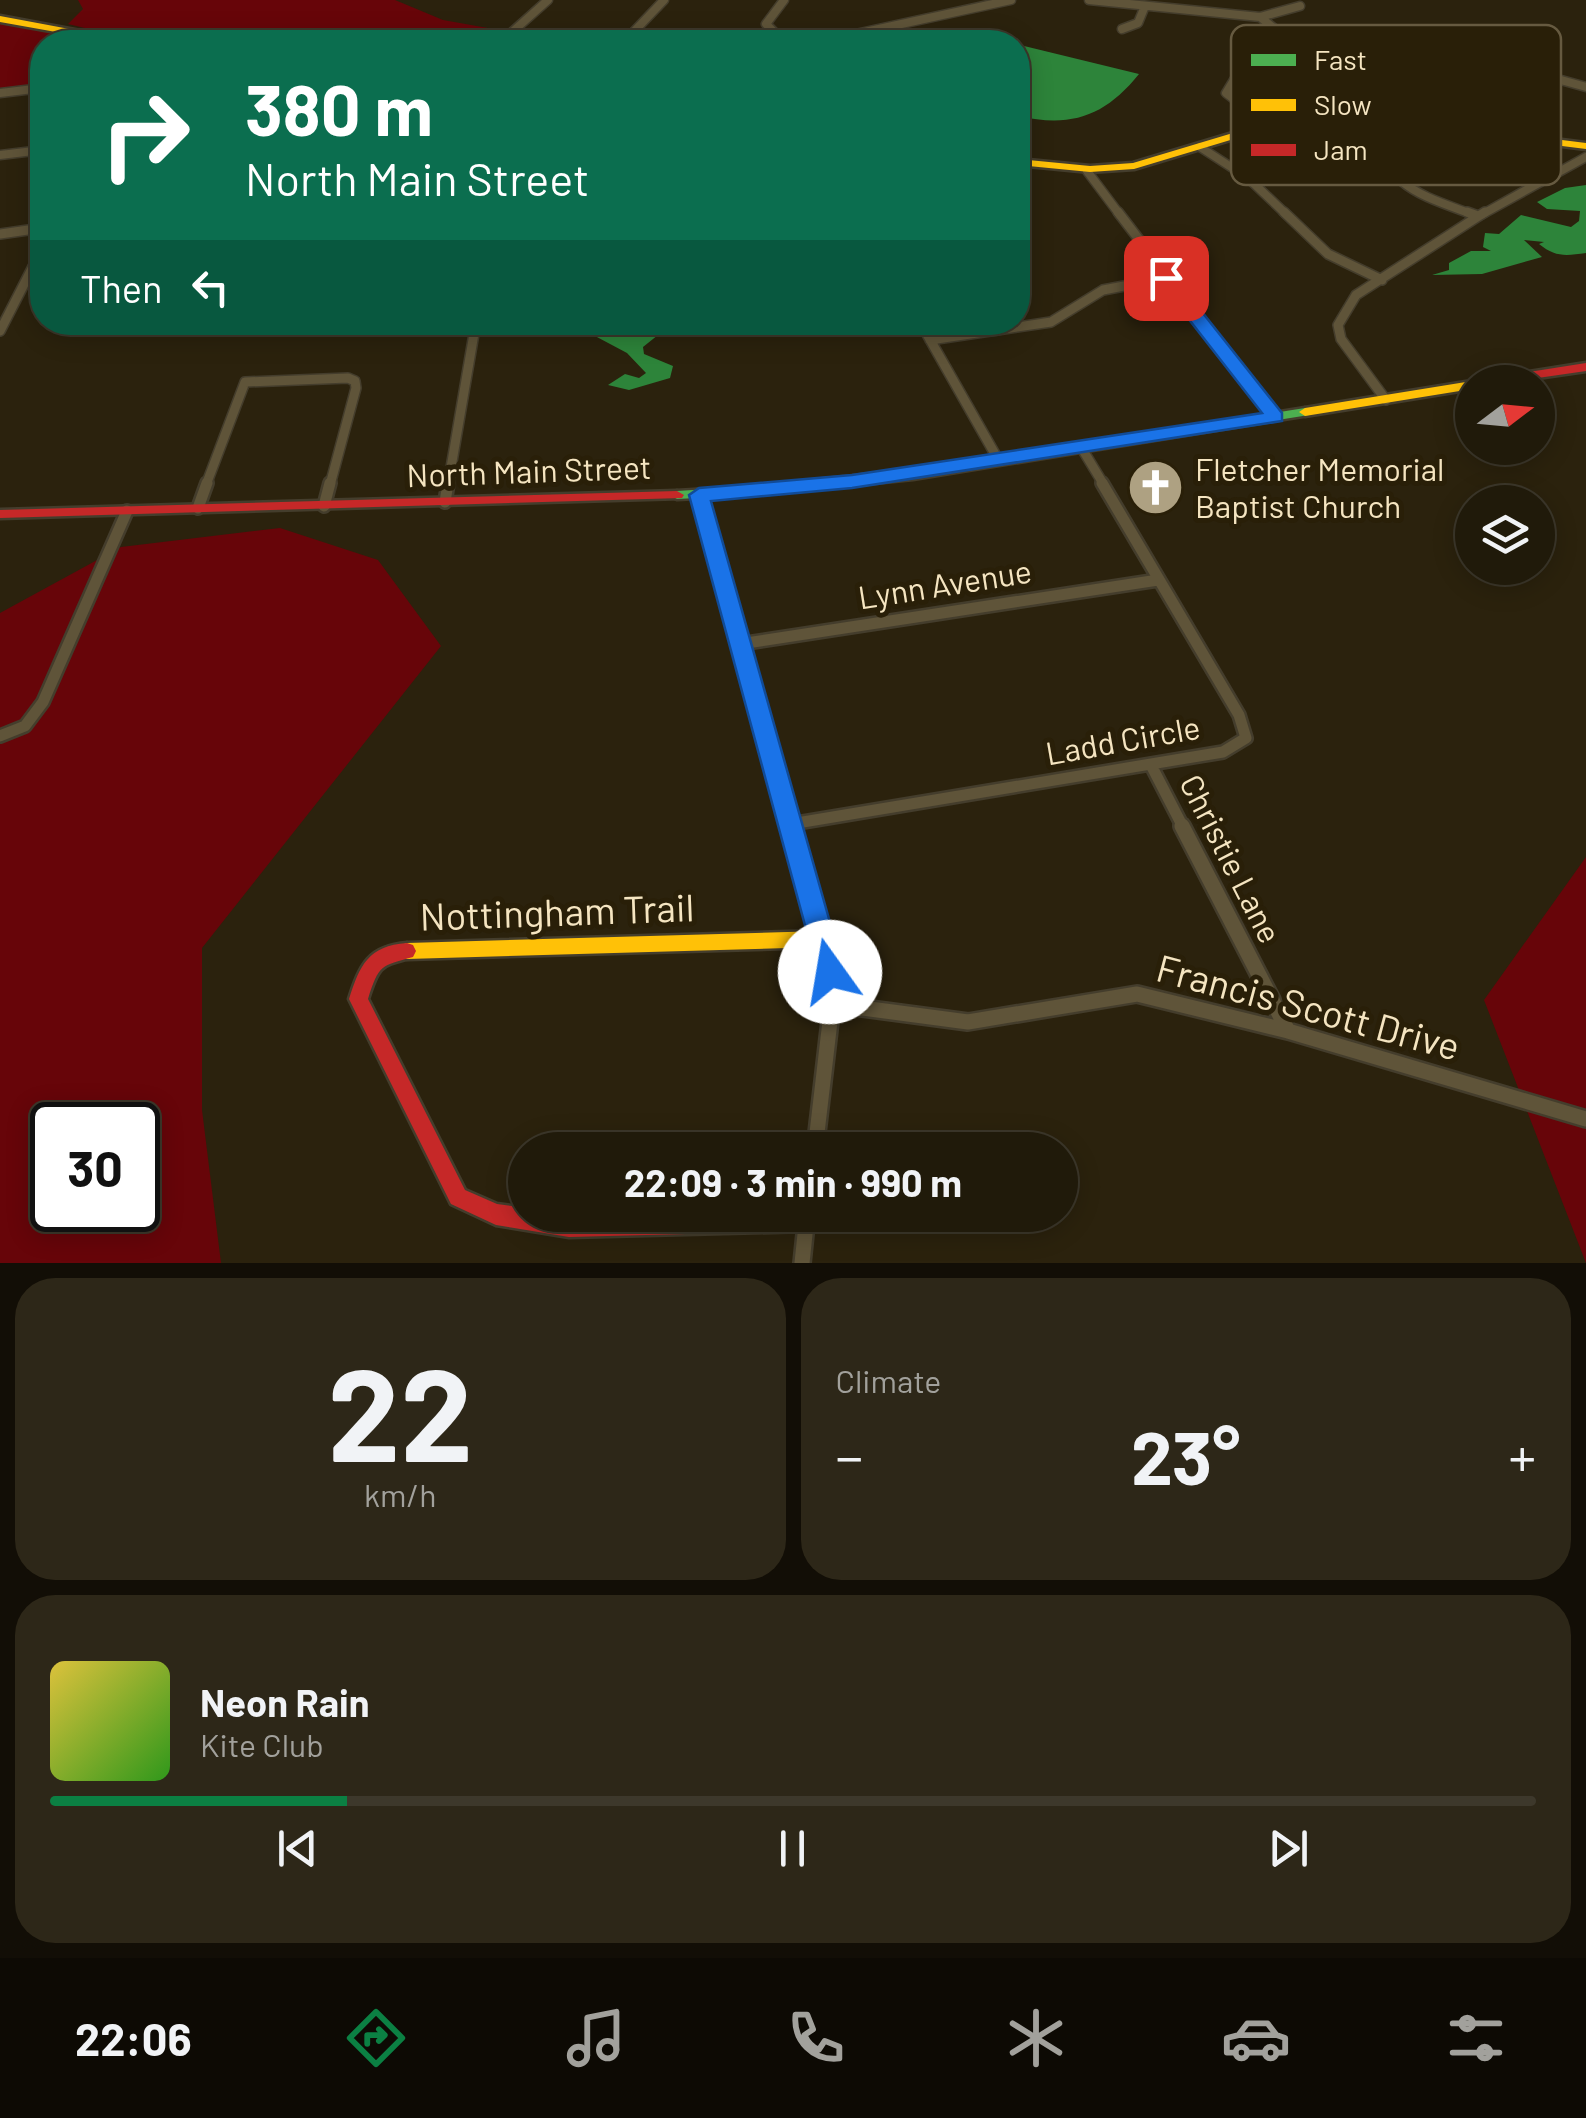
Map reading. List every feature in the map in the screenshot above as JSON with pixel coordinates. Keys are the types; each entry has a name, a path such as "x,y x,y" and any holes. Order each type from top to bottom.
{"street":[{"path":"514,30 548,0"},
{"path":"635,30 664,0"},
{"path":"772,30 766,24 784,0"},
{"path":"868,30 984,2 1011,0"},
{"path":"1089,0 1144,6 1179,4 1260,17 1300,6"},
{"path":"1122,29 1138,24 1144,6"},
{"path":"1260,17 1270,25"},
{"path":"0,18 62,30"},
{"path":"1561,78 1586,86"},
{"path":"0,93 30,89"},
{"path":"1030,163 1087,170 1133,167 1231,138"},
{"path":"1561,143 1586,146"},
{"path":"1200,147 1231,167"},
{"path":"0,155 30,151"},
{"path":"1561,171 1586,157"},
{"path":"1087,170 1275,417"},
{"path":"1255,185 1328,254 1382,280"},
{"path":"1404,185 1478,216"},
{"path":"1386,400 1341,339 1338,325 1350,300 1478,216 1535,185"},
{"path":"0,234 30,230"},
{"path":"0,332 30,273"},
{"path":"1030,325 1051,322 1104,290 1166,278"},
{"path":"446,502 474,335"},
{"path":"927,335 999,461"},
{"path":"930,340 964,335"},
{"path":"1555,372 1586,367"},
{"path":"198,508 245,382 355,381 324,506"},
{"name":"North Main Street","path":"0,514 699,495 793,488 999,461 1455,389"},
{"name":"Ladd Circle","path":"791,824 1223,752 1246,738 1239,715 1081,447"},
{"path":"699,495 822,939 832,1004 817,1132"},
{"path":"0,736 25,726 43,702 127,511"},
{"name":"Lynn Avenue","path":"740,644 1158,580"},
{"name":"Christie Lane","path":"1151,765 1288,1031"},
{"name":"Nottingham Trail","path":"508,1216 458,1197 358,999 369,966 391,950 822,939"},
{"name":"Francis Scott Drive","path":"832,1004 968,1022 1080,1000 1137,994 1288,1031 1586,1119"},
{"path":"802,1263 805,1232"}],"shaded area":[{"path":"78,0 395,0 443,20 499,30 93,30 68,24 83,9"},
{"path":"0,21 47,30 30,30 30,88 0,92"},
{"path":"1030,48 1139,74 1100,109 1071,119 1030,118"},
{"path":"1586,185 1586,253 1561,254 1539,244 1544,242 1524,240 1542,257 1482,274 1432,275 1449,270 1449,263 1471,251 1491,251 1483,247 1485,233 1499,234 1521,215 1571,227 1579,221 1580,211 1547,209 1537,202 1565,188"},
{"path":"658,335 643,347 644,354 673,366 670,378 629,390 608,385 625,374 639,378 646,373 627,353 595,336"},
{"path":"280,528 378,560 441,646 202,948 202,1110 221,1263 0,1263 0,613 121,547"},
{"path":"1586,857 1586,1263 1484,1000"}],"traffic: fast":[{"path":"677,495 913,475 1305,412"}],"traffic: slow":[{"path":"0,19 59,30"},
{"path":"1030,163 1090,169 1134,166 1231,137"},
{"path":"1561,143 1586,146"},
{"path":"1305,412 1455,388"},
{"path":"407,951 822,939"}],"traffic: jam":[{"path":"1555,372 1586,367"},
{"path":"0,514 677,495"},
{"path":"407,951 379,959 358,999 458,1197 508,1216"}],"place":[{"name":"Fletcher Memorial Baptist Church","path":"1156,488"}],"route":[{"path":"830,972 699,495 852,481 1275,417 1166,278"}]}
